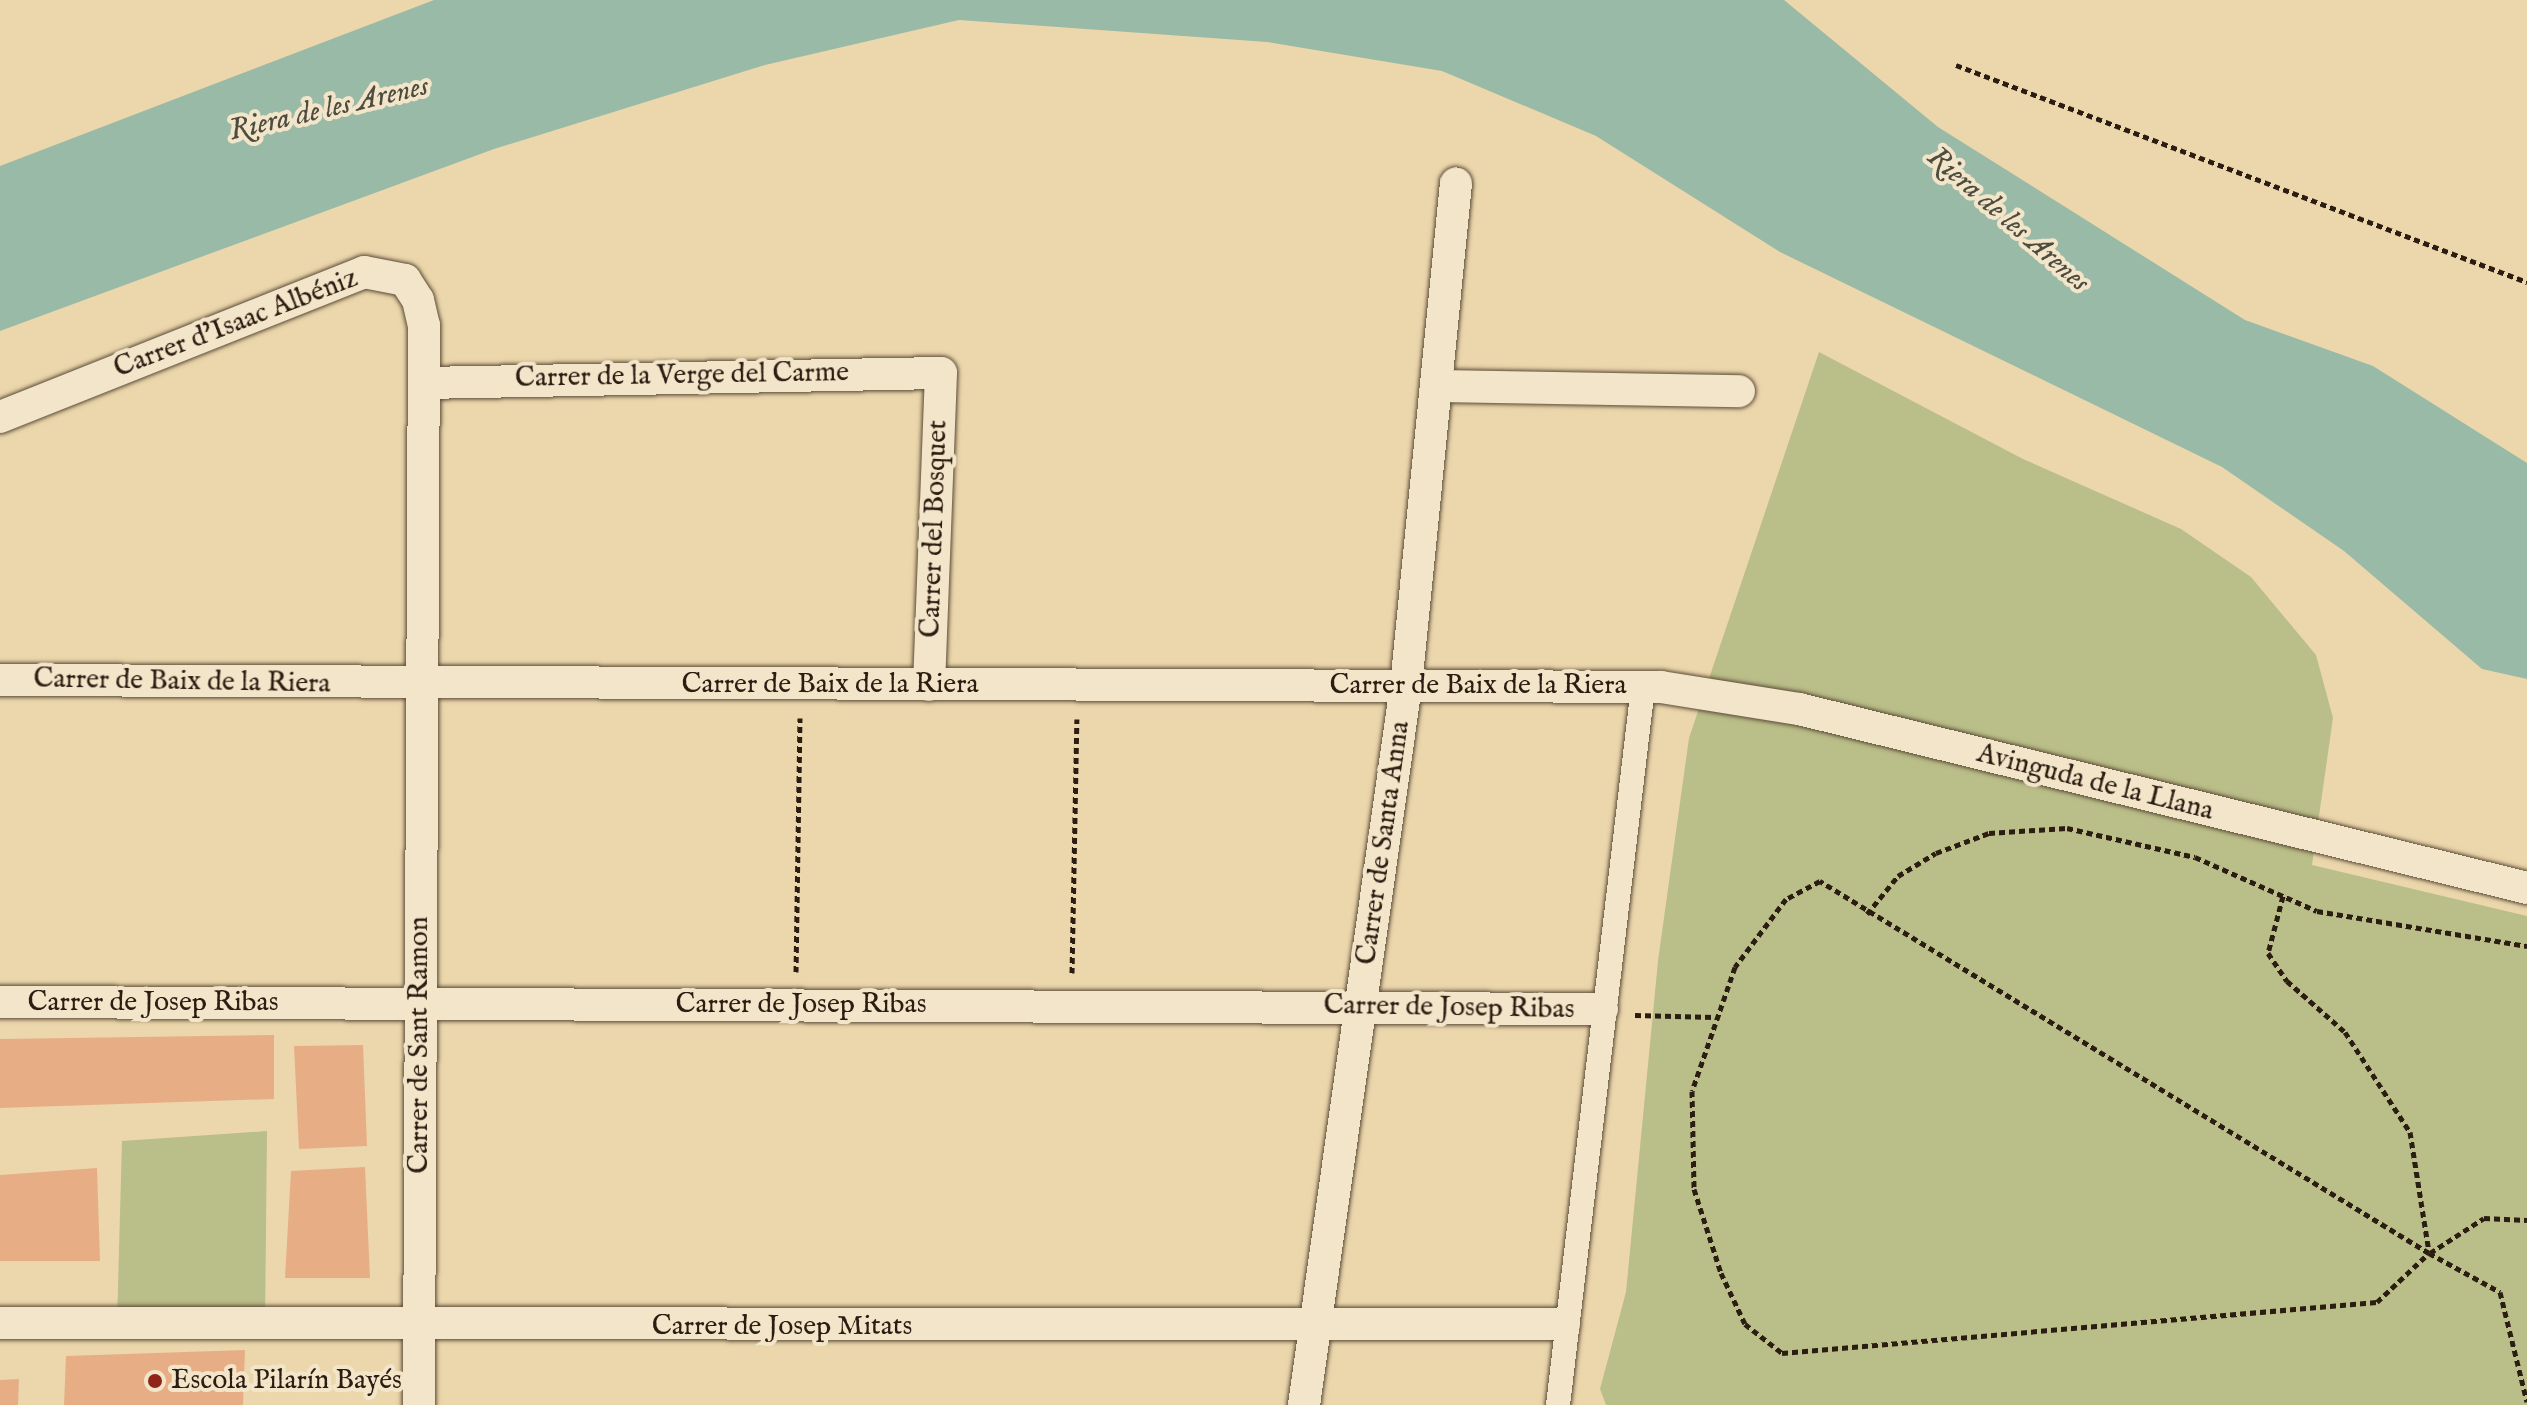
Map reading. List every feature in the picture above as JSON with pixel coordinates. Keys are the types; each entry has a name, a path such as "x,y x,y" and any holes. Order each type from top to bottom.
{"street":[{"name":"Carrer de Santa Anna","path":"1304,1405 1406,686 1441,386 1456,183"},
{"name":"Carrer d'Isaac Albéniz","path":"0,417 364,272 405,280 418,300 424,383 422,685"},
{"name":"Carrer de la Verge del Carme","path":"424,383 941,373"},
{"name":"Carrer del Bosquet","path":"929,685 941,373"},
{"path":"1441,386 1739,391"},
{"name":"Carrer de Baix de la Riera","path":"0,680 422,685 1652,687"},
{"name":"Carrer de Sant Ramon","path":"419,1405 422,685"},
{"path":"1558,1405 1564,1324 1602,1009 1652,687"},
{"name":"Avinguda de la Llana","path":"1652,687 1799,709 2527,888"},
{"name":"Carrer de Josep Ribas","path":"0,1002 1602,1009"},
{"name":"Carrer de Josep Mitats","path":"0,1323 1564,1324"}],"path":[{"path":"1956,65 2527,282"},
{"path":"795,1005 800,685"},
{"path":"1072,1006 1077,685"},
{"path":"1867,914 1898,876 1936,853 1989,833 2067,828 2195,857 2317,911 2527,946"},
{"path":"2527,1220 2484,1218 2429,1253 2377,1302 1782,1353 1745,1324 1694,1189 1692,1091 1714,1017 1742,955 1786,899 1820,881 1867,914 2429,1253 2500,1292 2527,1402"},
{"path":"2283,896 2268,953 2287,981 2345,1032 2410,1132 2429,1253"},
{"path":"1602,1009 1714,1017"}],"green space":[{"path":"1819,352 2023,459 2181,529 2251,577 2316,655 2333,718 2312,865 2527,916 2527,1405 1606,1405 1600,1389 1626,1292 1658,961 1689,738"},
{"path":"267,1131 265,1324 117,1324 122,1141"}],"water":[{"name":"Riera de les Arenes","path":"434,0 1784,0 1938,127 2245,320 2373,366 2527,463 2527,679 2482,669 2344,551 2222,467 1780,252 1596,136 1442,71 1267,42 959,20 765,65 494,149 0,331 0,166"}],"building":[{"path":"274,1035 274,1099 0,1108 0,1039"},
{"path":"363,1045 367,1146 299,1149 294,1046"},
{"path":"365,1167 370,1278 285,1278 291,1171"},
{"path":"97,1168 100,1261 0,1261 0,1175"},
{"name":"Escola Pilarín Bayés","path":"245,1350 243,1405 64,1405 66,1356"},
{"path":"19,1379 18,1405 0,1405 0,1380"}],"place":[{"name":"Escola Pilarín Bayés","path":"155,1381"}]}
